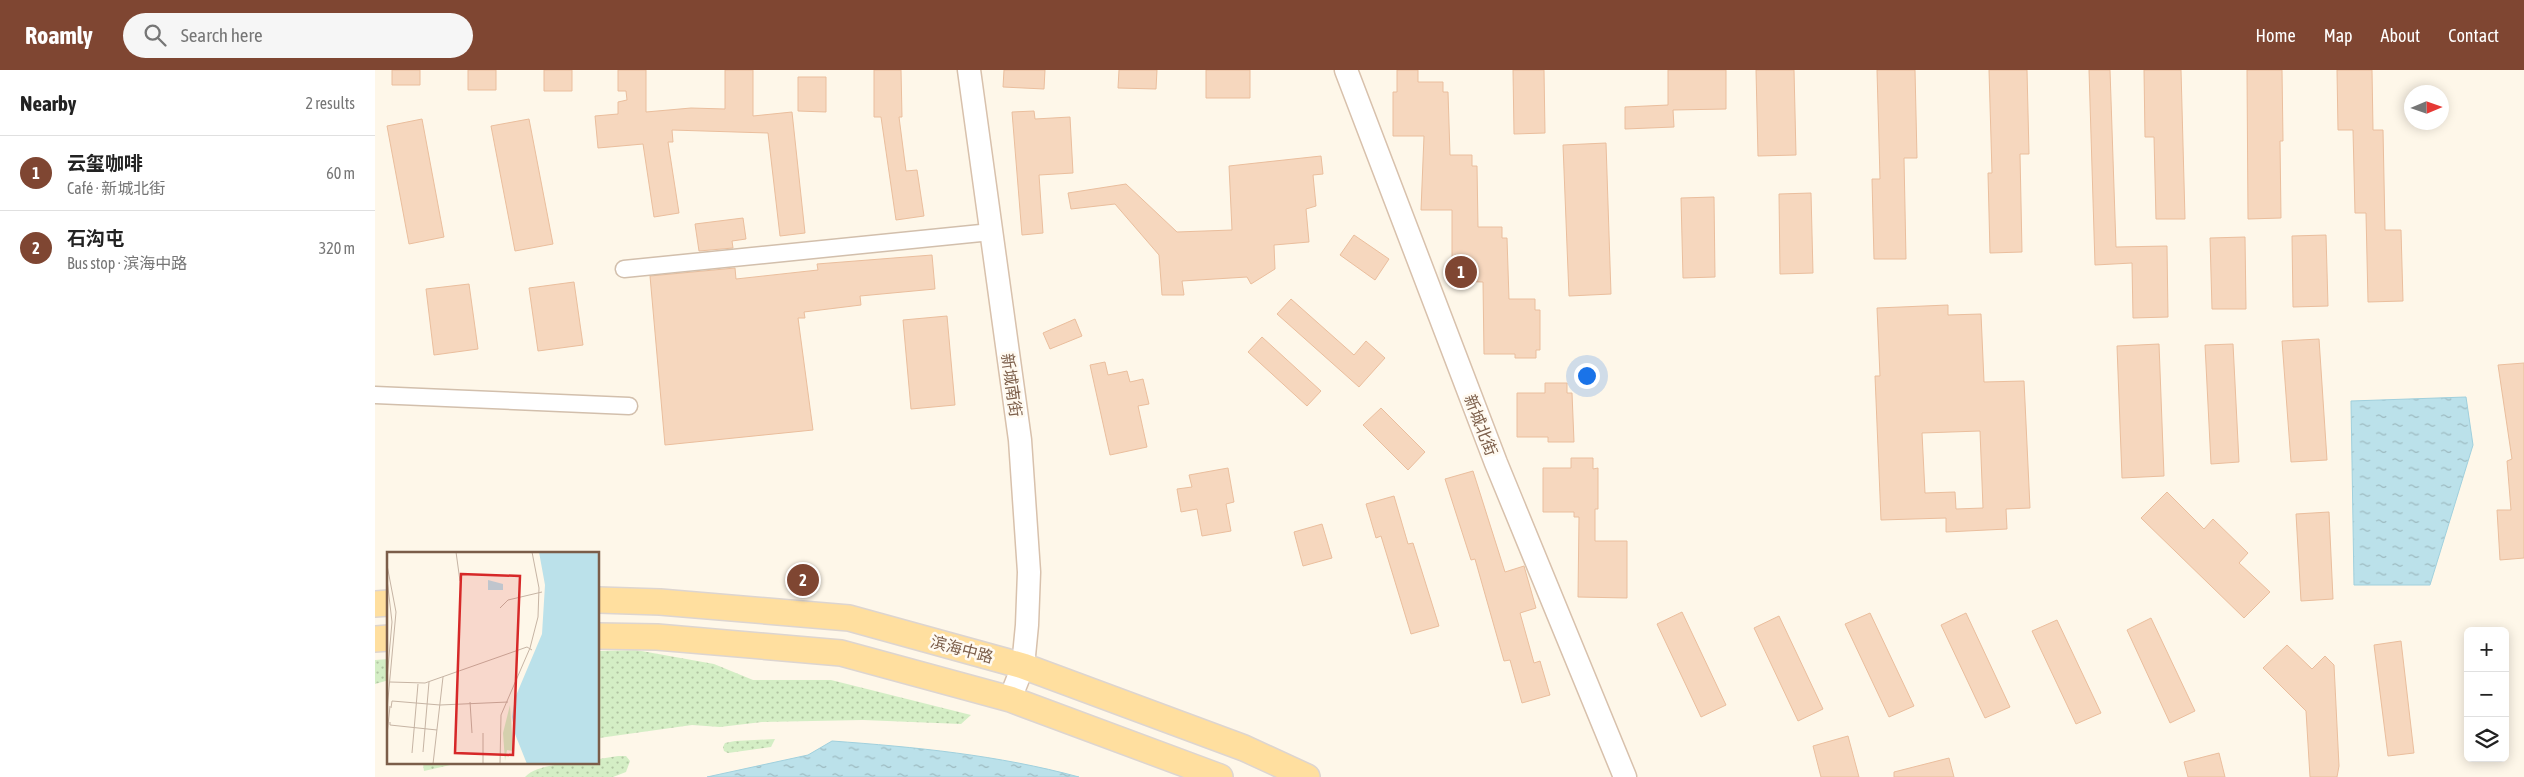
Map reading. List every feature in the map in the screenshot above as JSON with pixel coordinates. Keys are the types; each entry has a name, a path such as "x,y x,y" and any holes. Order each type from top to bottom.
{"main road":[{"name":"滨海中路","path":"600,600 660,602 849,618 1023,666 1243,748 1307,777"},
{"path":"600,636 657,637 841,653 1010,699 1220,777"}],"street":[{"name":"新城南街","path":"969,70 1020,440 1029,572 1023,666 1010,699"},
{"name":"新城北街","path":"1346,70 1496,463 1625,777"},
{"path":"624,269 991,232"},
{"path":"375,395 629,406"}],"green space":[{"path":"636,650 714,664 753,680 831,680 971,715 961,724 863,720 762,722 720,727 692,725 600,738 600,651"},
{"path":"387,659 387,681 375,684 375,660"},
{"path":"775,739 771,747 728,753 724,751 723,747 725,743 735,741"},
{"path":"626,756 630,761 626,772 613,777 525,777 540,768 563,764 600,764 600,759"},
{"path":"423,764 455,764 424,771"}],"water":[{"path":"2466,397 2473,445 2430,585 2354,585 2351,401"},
{"path":"832,741 956,753 1049,769 1079,777 707,777 808,755"}],"building":[{"path":"392,70 420,70 420,85 392,85"},
{"path":"468,70 496,70 496,90 468,90"},
{"path":"544,70 572,70 572,91 544,91"},
{"path":"618,70 646,70 646,112 691,108 725,109 725,70 753,70 753,116 792,112 805,233 780,236 768,133 672,130 673,142 668,142 679,213 654,217 643,144 598,148 595,116 618,114 618,102 627,100 626,91 618,91"},
{"path":"874,70 901,70 902,117 899,117 906,171 917,170 924,216 896,220 881,117 874,117"},
{"path":"1004,70 1045,70 1044,89 1003,87"},
{"path":"1119,70 1157,70 1156,89 1118,88"},
{"path":"1206,70 1250,70 1250,98 1206,98"},
{"path":"1397,70 1418,70 1418,82 1443,82 1443,92 1448,92 1450,155 1472,155 1472,166 1477,166 1478,227 1502,227 1502,238 1507,238 1509,299 1535,299 1535,310 1540,310 1540,350 1536,350 1536,358 1515,358 1515,354 1484,354 1483,282 1452,281 1452,210 1421,210 1424,136 1393,136 1393,92 1397,92"},
{"path":"1513,70 1544,70 1545,133 1514,134"},
{"path":"1668,70 1726,70 1726,109 1673,110 1674,127 1625,129 1625,107 1668,105"},
{"path":"1756,70 1794,70 1796,155 1758,156"},
{"path":"1877,70 1915,70 1917,158 1904,158 1906,259 1874,259 1872,179 1880,179"},
{"path":"1989,70 2027,70 2029,154 2020,154 2022,252 1990,253 1988,173 1992,173"},
{"path":"2089,70 2110,70 2116,247 2167,246 2168,317 2133,318 2132,263 2095,265"},
{"path":"2144,70 2181,70 2185,219 2156,219 2154,137 2145,137"},
{"path":"2247,70 2282,70 2283,141 2280,141 2281,218 2248,219"},
{"path":"2337,70 2372,70 2373,130 2383,130 2385,230 2401,230 2403,301 2368,302 2366,213 2355,213 2353,130 2338,130"},
{"path":"798,77 826,77 826,112 798,111"},
{"path":"1034,111 1035,119 1070,117 1073,173 1039,175 1043,233 1022,235 1012,112"},
{"path":"422,119 444,237 409,244 387,126"},
{"path":"529,119 553,244 515,251 491,126"},
{"path":"1606,143 1611,294 1569,296 1563,145"},
{"path":"1321,156 1323,174 1313,175 1316,206 1306,209 1309,242 1274,245 1275,269 1251,284 1247,277 1182,281 1184,295 1162,295 1159,255 1115,204 1071,209 1068,193 1126,184 1177,232 1232,230 1229,166"},
{"path":"1811,193 1813,273 1780,274 1779,194"},
{"path":"1714,197 1715,277 1683,278 1681,198"},
{"path":"743,218 746,239 732,241 733,248 699,251 695,224"},
{"path":"1354,235 1389,259 1375,280 1340,255"},
{"path":"2326,235 2328,306 2293,307 2292,236"},
{"path":"2245,237 2246,309 2212,309 2210,238"},
{"path":"932,255 935,289 860,296 861,305 804,312 805,318 798,318 813,430 665,445 650,276 735,268 736,279 818,270 817,264"},
{"path":"574,282 583,345 538,351 529,288"},
{"path":"469,284 478,349 434,355 426,289"},
{"path":"1291,299 1354,355 1366,341 1385,358 1359,387 1277,314"},
{"path":"1948,305 1948,315 1981,314 1984,382 2024,381 2030,508 2006,509 2007,529 1946,532 1946,518 1881,520 1875,376 1880,376 1877,308","holes":["1980,431 1983,508 1956,509 1955,492 1925,493 1922,433"]},
{"path":"947,316 955,405 911,409 903,320"},
{"path":"1075,319 1082,336 1050,349 1043,333"},
{"path":"1262,337 1321,391 1307,406 1248,352"},
{"path":"2319,339 2327,460 2291,462 2282,341"},
{"path":"2159,344 2164,476 2122,478 2117,346"},
{"path":"2233,344 2239,462 2211,464 2205,345"},
{"path":"1105,362 1108,375 1127,371 1130,382 1143,379 1149,404 1138,406 1147,447 1110,455 1090,365"},
{"path":"2524,363 2524,558 2500,560 2497,510 2511,510 2507,461 2512,459 2498,365"},
{"path":"1545,383 1567,383 1567,393 1572,393 1574,442 1548,442 1548,437 1517,437 1517,393 1545,393"},
{"path":"1381,408 1425,452 1408,470 1363,425"},
{"path":"1571,458 1593,458 1593,469 1598,468 1598,509 1595,509 1595,541 1627,541 1627,598 1578,597 1579,517 1574,517 1574,512 1543,512 1543,468 1571,468"},
{"path":"1228,468 1234,502 1226,504 1231,531 1202,536 1197,509 1181,512 1177,489 1192,487 1189,475"},
{"path":"1473,471 1505,572 1524,566 1536,608 1520,613 1534,663 1540,661 1550,695 1522,703 1510,660 1504,661 1475,559 1471,560 1445,479"},
{"path":"2167,492 2204,529 2213,519 2248,553 2239,563 2270,592 2244,618 2141,518"},
{"path":"1394,496 1408,544 1413,543 1439,626 1411,634 1381,536 1376,538 1366,504"},
{"path":"2329,512 2333,599 2301,601 2296,514"},
{"path":"1322,524 1332,558 1303,566 1294,532"},
{"path":"1682,612 1726,705 1701,717 1657,624"},
{"path":"1870,613 1914,706 1889,717 1845,624"},
{"path":"1966,613 2010,707 1985,718 1941,625"},
{"path":"1779,616 1823,709 1798,721 1754,628"},
{"path":"2151,618 2195,711 2170,723 2127,630"},
{"path":"2057,620 2101,713 2076,724 2032,631"},
{"path":"2401,641 2414,753 2388,756 2374,645"},
{"path":"2287,645 2312,669 2325,656 2334,665 2339,766 2337,777 2310,777 2306,711 2263,668"},
{"path":"1848,736 1859,777 1821,777 1813,746"},
{"path":"2219,753 2225,777 2188,777 2184,762"},
{"path":"1949,758 1954,777 1894,777 1894,772"}],"place":[{"name":"云玺咖啡","path":"1461,272"},
{"name":"石沟屯","path":"803,580"}]}
